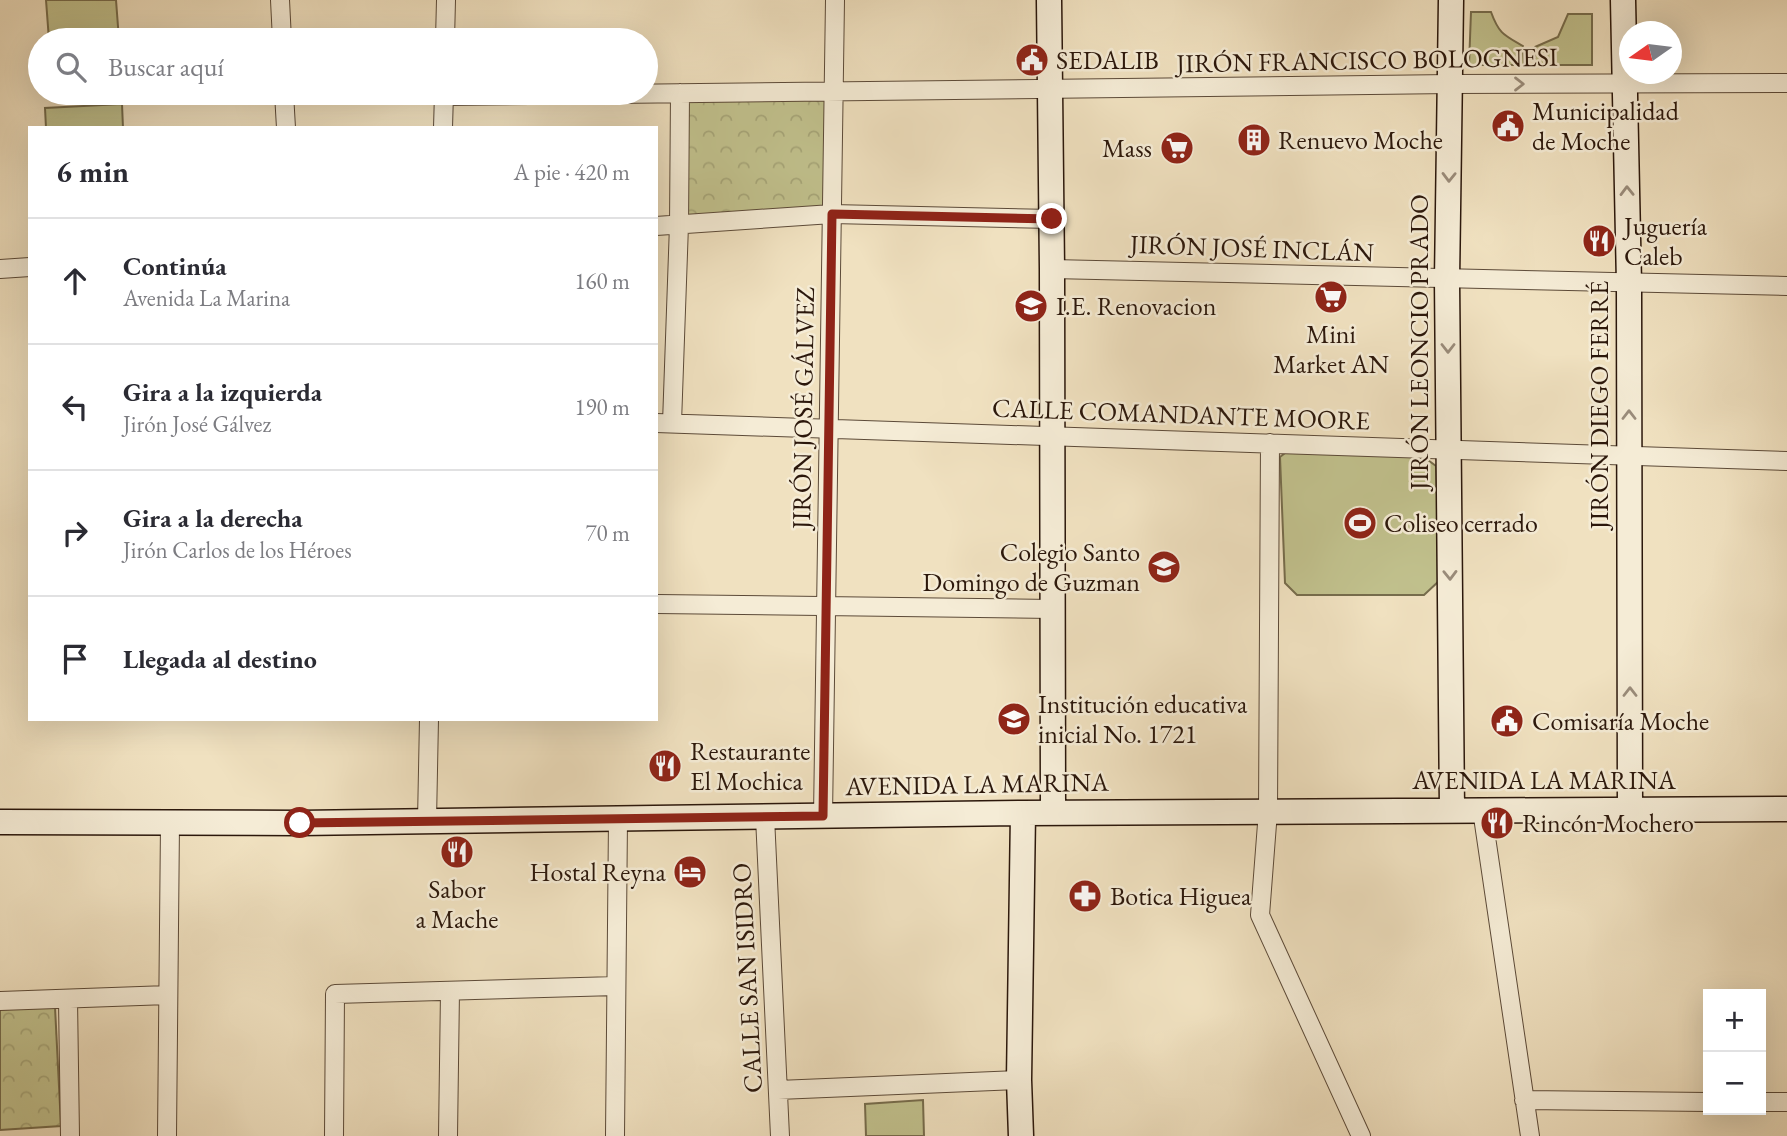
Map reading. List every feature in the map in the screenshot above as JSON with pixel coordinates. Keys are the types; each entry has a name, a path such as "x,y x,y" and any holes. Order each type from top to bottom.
{"street":[{"path":"280,0 281,28"},
{"path":"445,28 446,0"},
{"name":"JIRÓN JOSÉ GÁLVEZ","path":"823,816 835,0"},
{"path":"1049,0 1052,89 1053,813"},
{"name":"JIRÓN LEONCIO PRADO","path":"1451,0 1447,280 1452,810"},
{"name":"JIRÓN DIEGO FERRÉ","path":"1623,0 1624,21"},
{"name":"JIRÓN FRANCISCO BOLOGNESI","path":"658,93 1619,83"},
{"name":"JIRÓN FRANCISCO BOLOGNESI","path":"1682,83 1787,83"},
{"name":"JIRÓN DIEGO FERRÉ","path":"1625,84 1629,284 1630,809"},
{"path":"664,423 679,225 680,93"},
{"path":"285,105 286,126"},
{"path":"443,126 444,105"},
{"path":"658,226 832,214 1052,219"},
{"path":"0,269 28,267"},
{"name":"JIRÓN JOSÉ INCLÁN","path":"1052,269 1787,286"},
{"name":"CALLE COMANDANTE MOORE","path":"664,423 1787,461"},
{"path":"1270,443 1268,811 1260,915 1361,1136"},
{"path":"658,604 1053,609"},
{"path":"427,821 429,721"},
{"name":"AVENIDA LA MARINA","path":"0,822 427,821 1023,813 1787,808"},
{"path":"1482,810 1530,1136"},
{"path":"1021,1136 1023,813"},
{"name":"CALLE SAN ISIDRO","path":"765,817 780,1136"},
{"path":"615,1136 618,819"},
{"path":"167,1136 170,823"},
{"path":"334,1136 335,994 616,986"},
{"path":"448,1136 450,991"},
{"path":"0,1002 167,995"},
{"path":"68,999 70,1136"},
{"path":"778,1090 1020,1080"},
{"path":"1524,1100 1703,1102"},
{"path":"1766,1102 1787,1102"}],"green space":[{"path":"46,0 116,0 118,28 48,28"},
{"path":"1471,12 1491,12 1503,33 1523,46 1524,65 1469,65"},
{"path":"1568,14 1592,14 1592,65 1535,65 1535,47 1558,37"},
{"path":"828,96 826,211 684,220 686,97"},
{"path":"122,105 123,126 46,126 45,108"},
{"name":"Coliseo cerrado","path":"1289,450 1421,455 1436,466 1440,580 1424,595 1297,595 1285,583 1280,457"},
{"path":"55,1007 61,1126 0,1130 0,1009"},
{"path":"923,1100 924,1136 866,1136 865,1104"}],"place":[{"name":"SEDALIB","path":"1032,60"},
{"name":"Municipalidad de Moche","path":"1508,126"},
{"name":"Renuevo Moche","path":"1254,140"},
{"name":"Mass","path":"1177,148"},
{"name":"Juguería Caleb","path":"1599,241"},
{"name":"Mini Market AN","path":"1331,297"},
{"name":"I.E. Renovacion","path":"1031,306"},
{"name":"Coliseo cerrado","path":"1360,523"},
{"name":"Colegio Santo Domingo de Guzman","path":"1164,567"},
{"name":"Institución educativa inicial No. 1721","path":"1014,719"},
{"name":"Comisaría Moche","path":"1507,721"},
{"name":"Restaurante El Mochica","path":"665,766"},
{"name":"Rincón Mochero","path":"1497,823"},
{"name":"Sabor a Mache","path":"457,852"},
{"name":"Hostal Reyna","path":"690,872"},
{"name":"Botica Higuea","path":"1085,896"}],"route":[{"path":"300,823 823,816 832,214 1052,219"}]}
